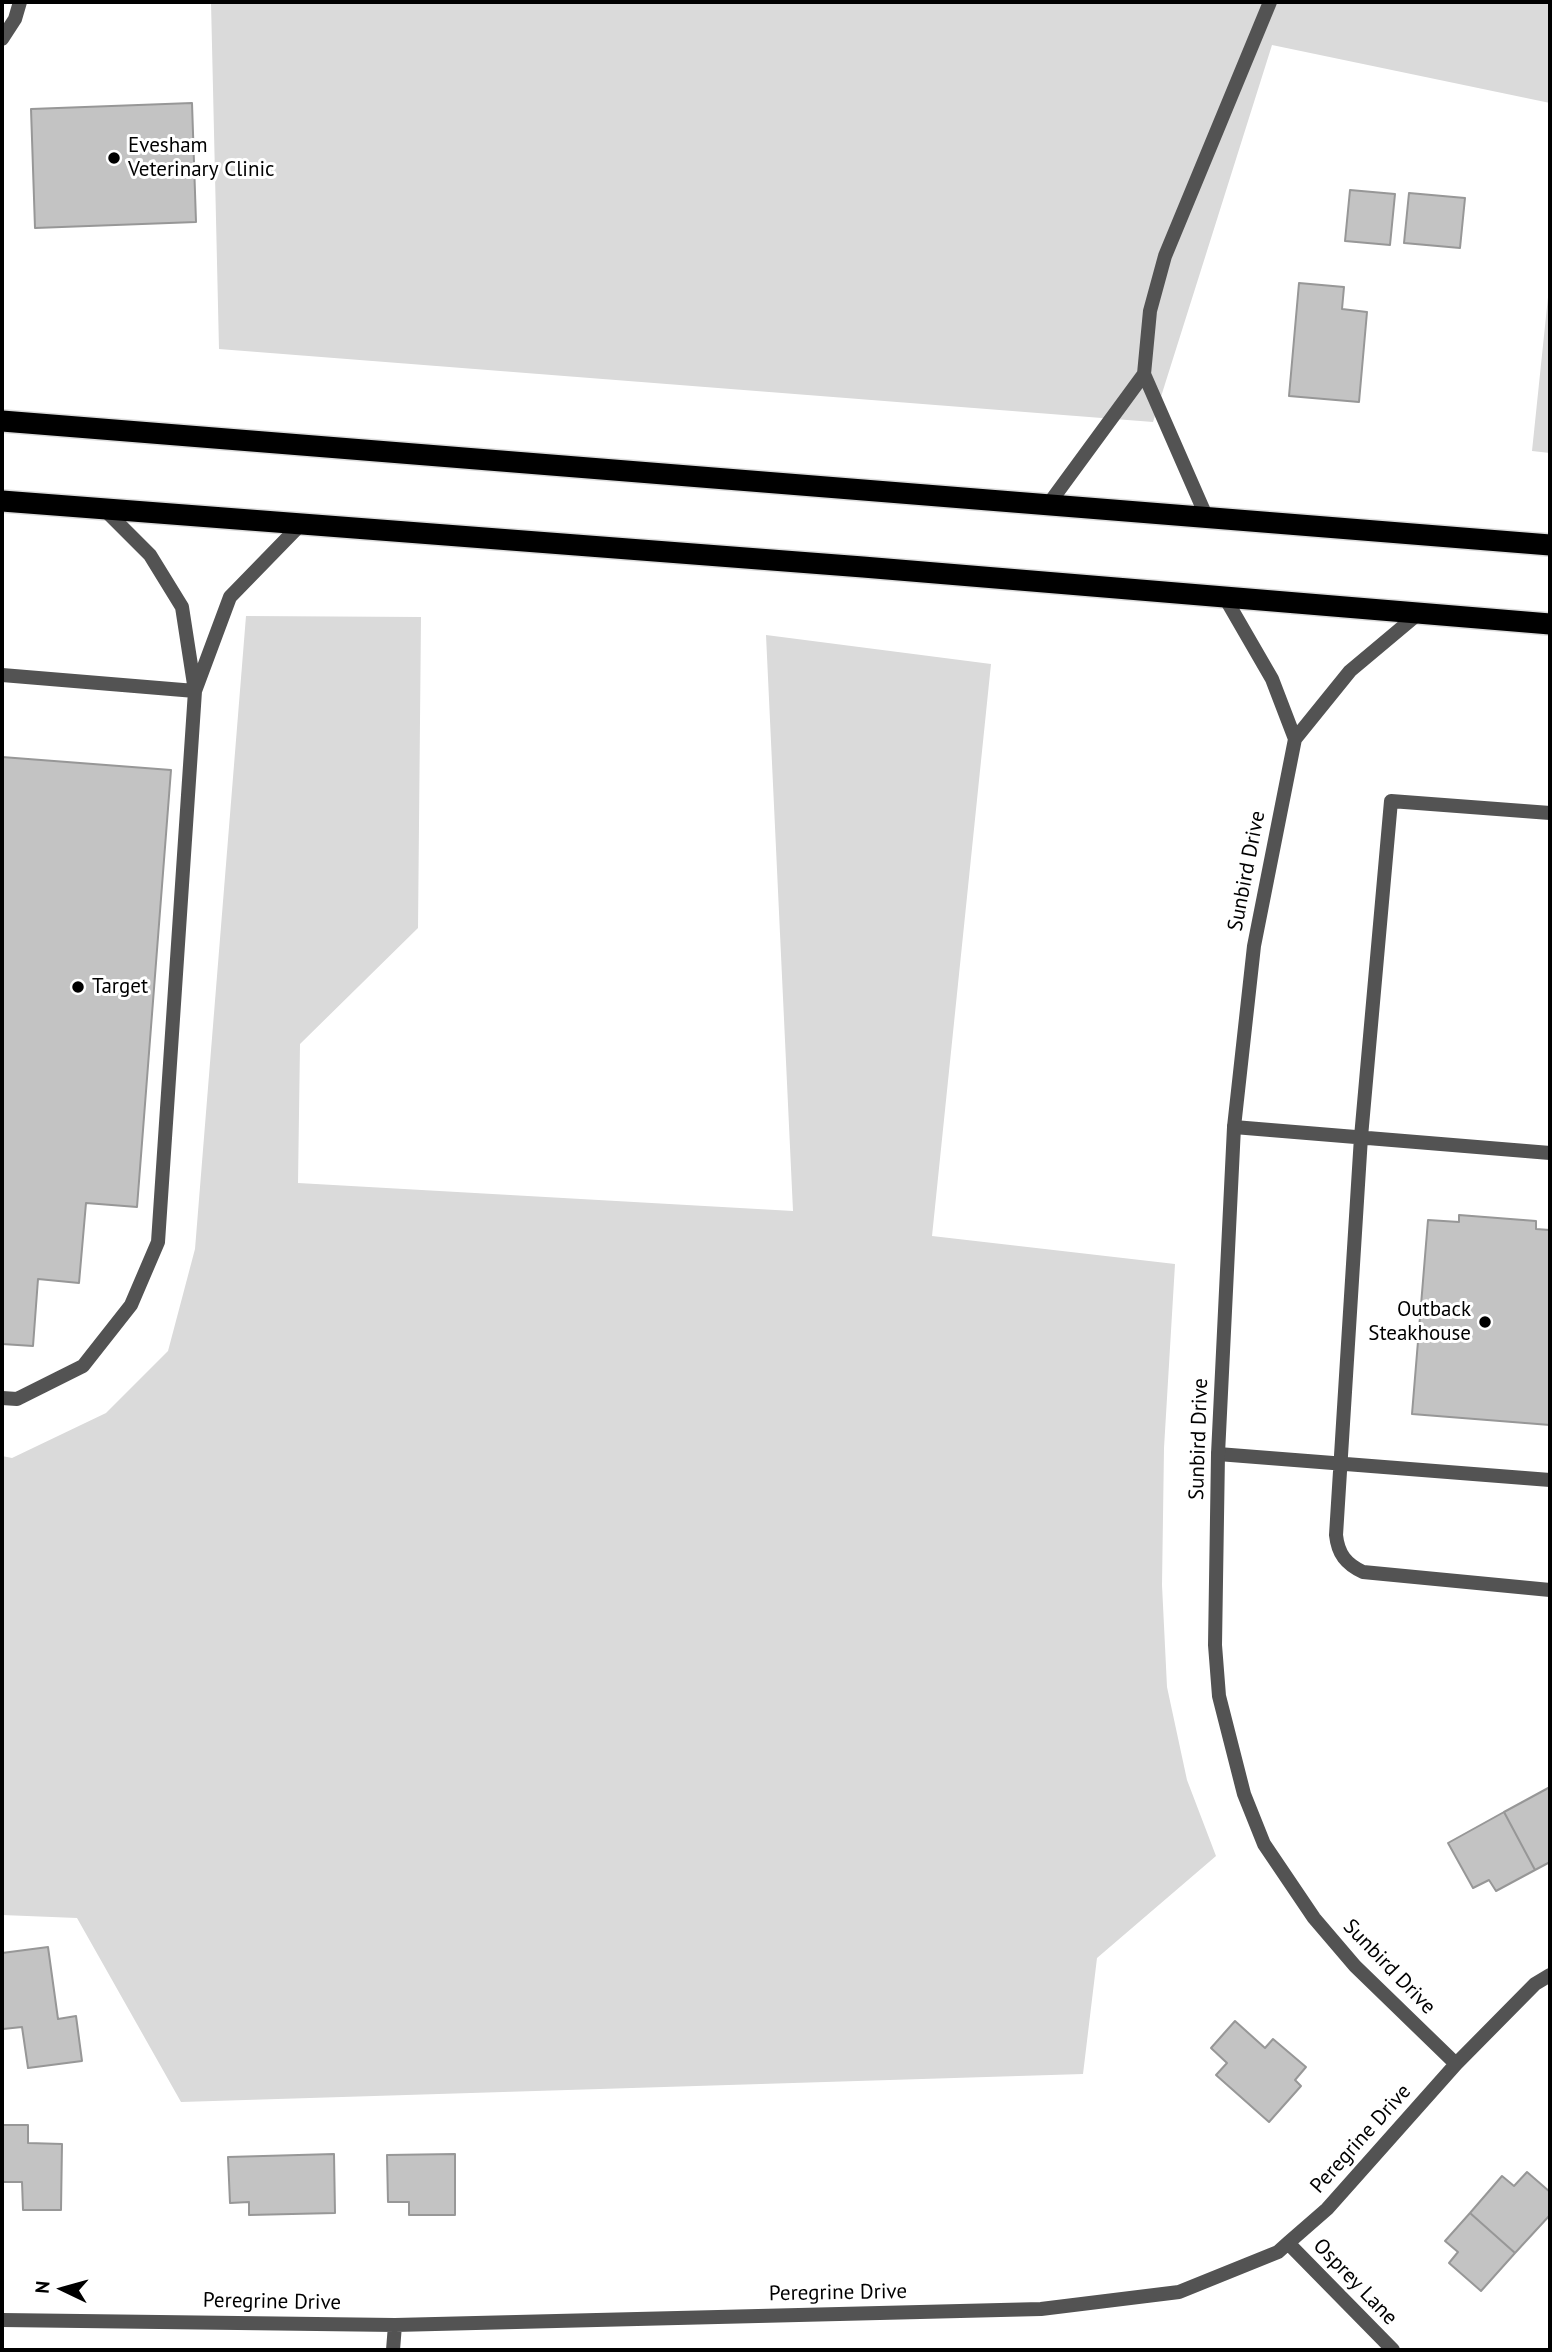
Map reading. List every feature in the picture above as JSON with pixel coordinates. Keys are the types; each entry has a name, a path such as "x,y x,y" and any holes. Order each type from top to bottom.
{"highway":[{"path":"2,421 1550,545"},
{"path":"2,501 1550,624"}],"street":[{"path":"2,39 15,19 20,2"},
{"path":"1207,518 1144,374 1150,311 1165,257 1270,2"},
{"path":"1048,505 1144,374"},
{"path":"2,1398 17,1399 83,1366 131,1305 158,1242 195,691 183,607 150,555 103,508"},
{"path":"195,691 230,597 303,523"},
{"path":"1224,596 1272,679 1295,740"},
{"name":"Sunbird Drive","path":"1418,614 1350,671 1295,740 1254,946 1234,1126 1218,1454 1216,1658 1219,1696 1244,1794 1264,1844 1314,1918 1355,1966 1456,2064"},
{"path":"2,676 195,691"},
{"path":"1550,813 1391,802 1362,1137 1336,1535 1337,1547 1352,1567 1363,1572 1550,1590"},
{"path":"1234,1126 1550,1153"},
{"path":"1218,1454 1550,1480"},
{"name":"Peregrine Drive","path":"2,2320 395,2325 1041,2309 1178,2292 1278,2252 1327,2209 1456,2064 1535,1984 1550,1975"},
{"name":"Osprey Lane","path":"1288,2243 1393,2350"},
{"path":"393,2350 395,2325"}],"shaded area":[{"path":"211,2 1550,2 1550,103 1272,45 1153,422 219,349"},
{"path":"1550,278 1550,453 1532,451"},
{"path":"246,616 421,617 418,928 300,1044 298,1183 793,1211 766,635 991,664 932,1236 1175,1264 1164,1448 1162,1585 1167,1687 1187,1780 1216,1856 1097,1958 1083,2074 181,2102 77,1918 2,1915 2,1456 12,1458 106,1413 168,1351 195,1249"}],"building":[{"name":"Evesham Veterinary Clinic","path":"192,103 196,222 35,228 31,109"},
{"path":"1350,190 1395,194 1390,245 1345,241"},
{"path":"1409,193 1465,198 1460,248 1404,243"},
{"path":"1299,283 1344,287 1342,309 1367,312 1359,402 1289,396"},
{"name":"Target","path":"2,757 171,770 137,1207 86,1203 79,1283 38,1279 33,1346 2,1344"},
{"name":"Outback Steakhouse","path":"1459,1215 1536,1221 1536,1229 1550,1230 1550,1425 1412,1414 1428,1220 1459,1222"},
{"path":"1550,1787 1550,1862 1535,1870 1504,1812"},
{"path":"1504,1812 1535,1870 1496,1891 1489,1880 1473,1888 1448,1843"},
{"path":"48,1947 58,2019 76,2016 82,2061 28,2068 22,2027 3,2029 2,1953"},
{"path":"1235,2021 1265,2048 1273,2039 1306,2067 1295,2080 1301,2086 1269,2122 1216,2075 1227,2063 1211,2048"},
{"path":"2,2125 28,2125 28,2143 62,2144 61,2210 23,2210 22,2182 2,2182"},
{"path":"334,2154 335,2213 249,2215 249,2202 230,2203 228,2157"},
{"path":"455,2154 455,2215 409,2215 409,2202 388,2202 387,2155"},
{"path":"1527,2172 1550,2192 1550,2215 1515,2253 1470,2213 1502,2176 1514,2186"},
{"path":"1470,2213 1515,2253 1481,2291 1449,2263 1458,2252 1445,2241"}],"place":[{"name":"Evesham Veterinary Clinic","path":"114,158"},
{"name":"Target","path":"78,987"},
{"name":"Outback Steakhouse","path":"1485,1322"}]}
